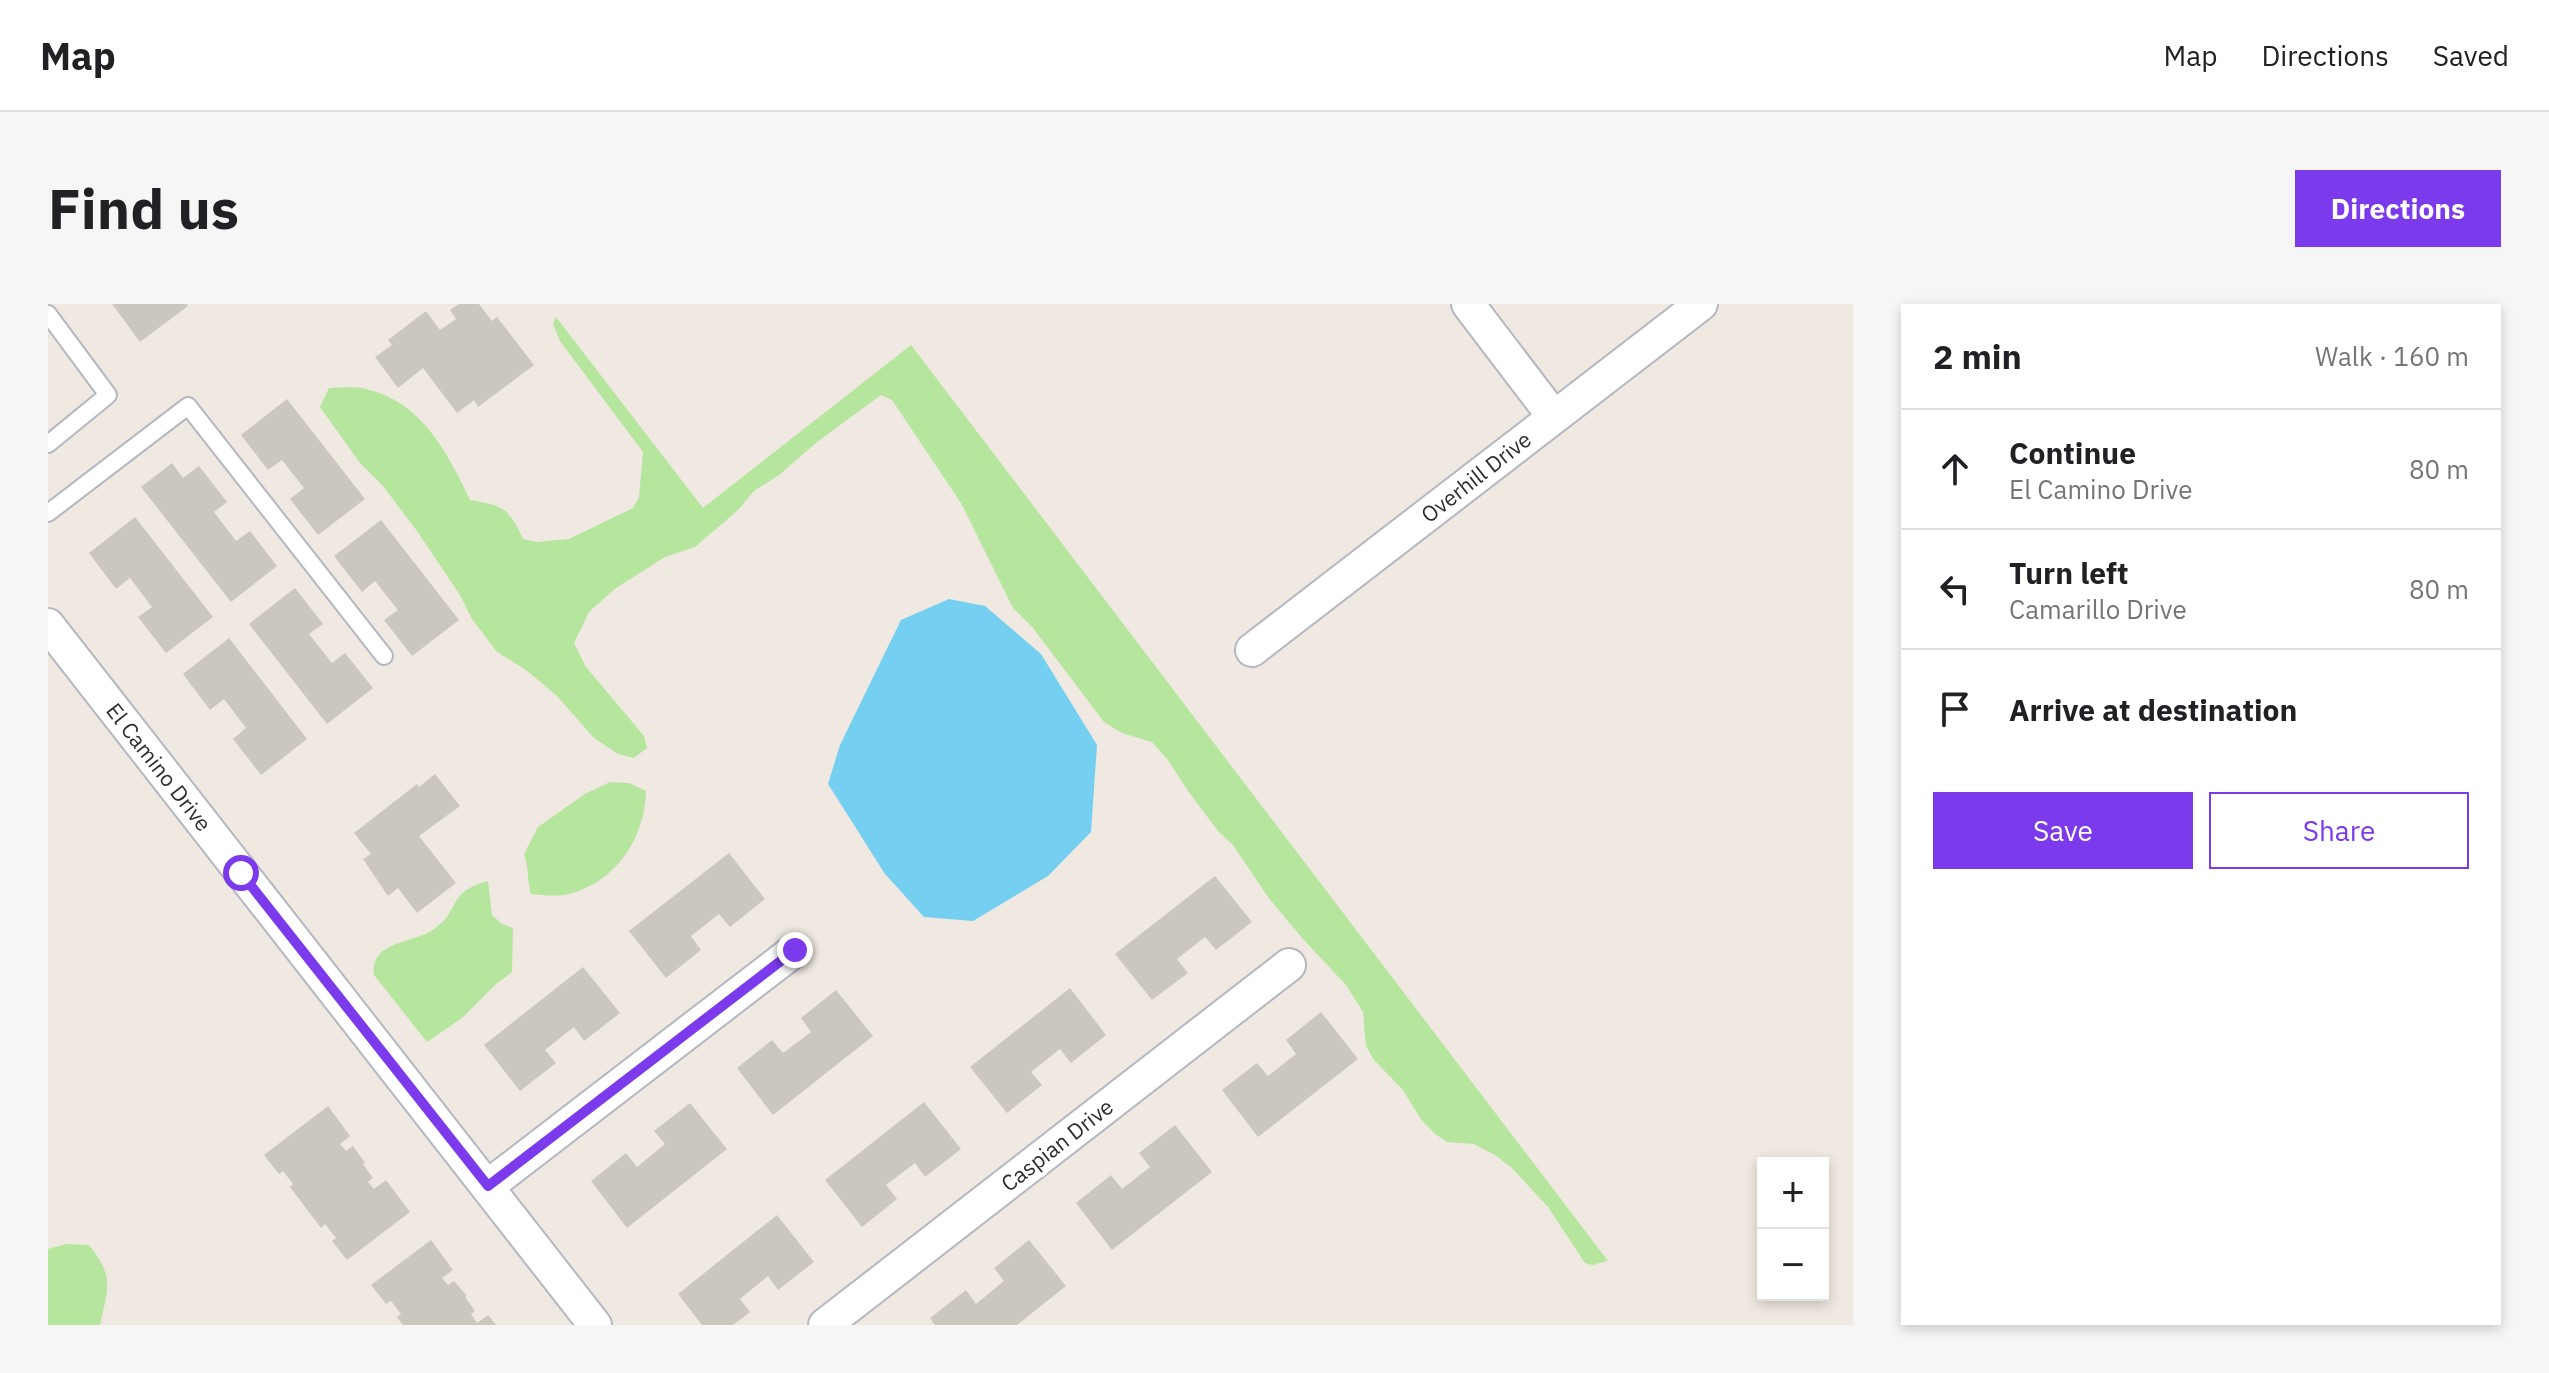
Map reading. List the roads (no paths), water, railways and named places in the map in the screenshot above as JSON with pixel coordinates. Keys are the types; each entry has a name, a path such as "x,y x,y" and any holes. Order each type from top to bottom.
{"street":[{"path":"1468,304 1554,417"},
{"name":"Overhill Drive","path":"1252,650 1701,304"},
{"name":"El Camino Drive","path":"48,625 595,1325"},
{"path":"488,1186 795,950"},
{"name":"Caspian Drive","path":"825,1325 1289,965"}],"lane":[{"path":"48,314 108,395 48,444"},
{"path":"48,513 188,406 384,656"}],"water":[{"path":"949,599 985,606 1041,654 1097,745 1091,832 1048,876 973,921 924,917 885,874 828,784 840,745 901,620"}]}
